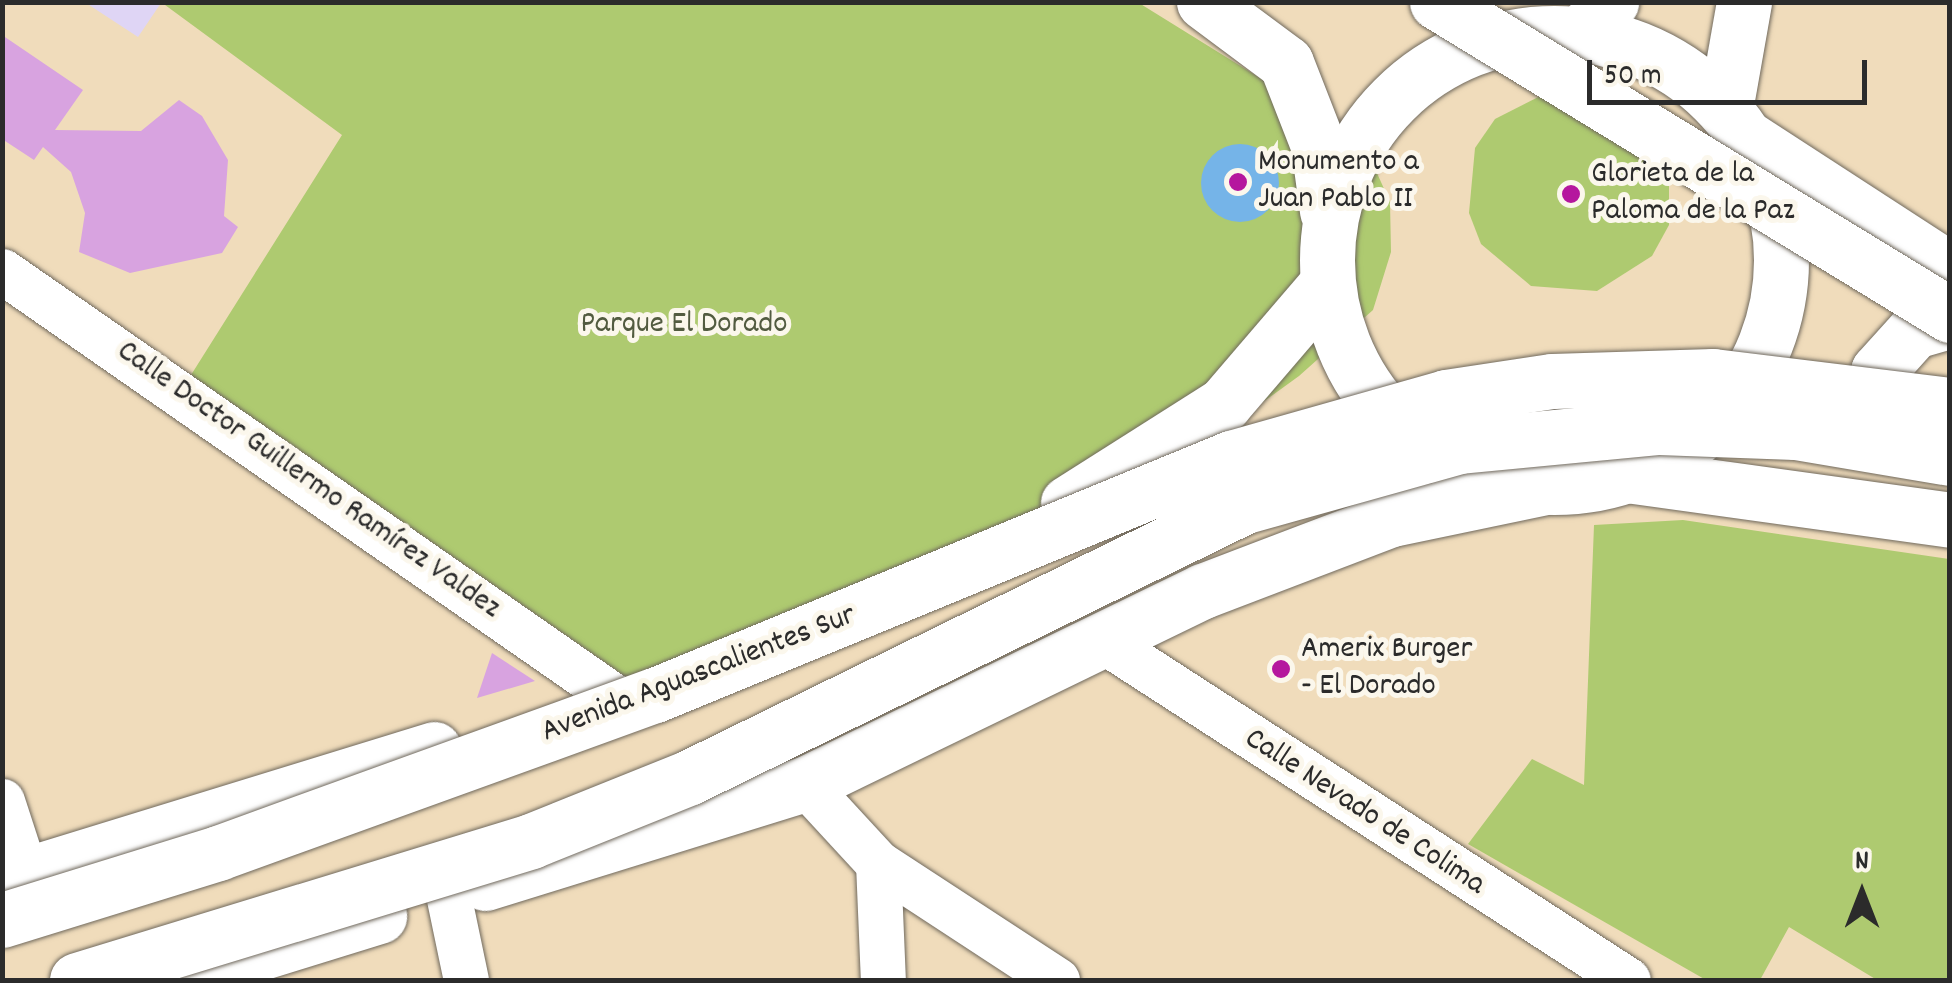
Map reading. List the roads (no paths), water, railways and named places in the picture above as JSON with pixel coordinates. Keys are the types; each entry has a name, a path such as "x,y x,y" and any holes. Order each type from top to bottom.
{"main road":[{"path":"1204,2 1286,63 1318,145 1328,221 1326,285 1342,348 1388,414 1424,446 1482,475 1546,487"},
{"path":"1437,2 1950,318"},
{"path":"1494,2 1578,23 1660,58 1736,124 1950,270"},
{"path":"1626,475 1714,422 1769,336 1781,234 1736,124 1744,2"},
{"path":"1328,221 1347,163 1380,111 1426,71 1482,44 1578,23"},
{"name":"Avenida Aguascalientes Sur","path":"10,892 612,695 1118,479 1224,404 1326,285"},
{"path":"1938,516 1886,473 1871,401 1896,345 1950,318"},
{"name":"Avenida Aguascalientes Sur","path":"10,892 218,853 655,696 1231,458 1446,397 1552,381 1713,376 1950,405"},
{"path":"77,980 531,841 690,777 1245,506 1442,451 1659,427 1794,432 1950,458"},
{"path":"172,980 806,784 1102,640 1392,518 1626,475 1938,516"}],"street":[{"name":"Calle Doctor Guillermo Ramírez Valdez","path":"2,271 612,695"},
{"name":"Calle Nevado de Colima","path":"1102,640 1628,980"},
{"path":"806,784 878,863 1057,980"},
{"path":"2,801 10,892"},
{"path":"878,863 883,980"},
{"path":"448,894 466,980"}],"water":[{"path":"1240,144 1268,155 1279,183 1268,211 1240,222 1212,211 1201,183 1212,155"}],"place":[{"name":"Monumento a Juan Pablo II","path":"1238,182"},
{"name":"Glorieta de la Paloma de la Paz","path":"1571,194"},
{"name":"Amerix Burger - El Dorado","path":"1281,669"}],"park label":[{"name":"Parque El Dorado","path":"684,325"}]}
